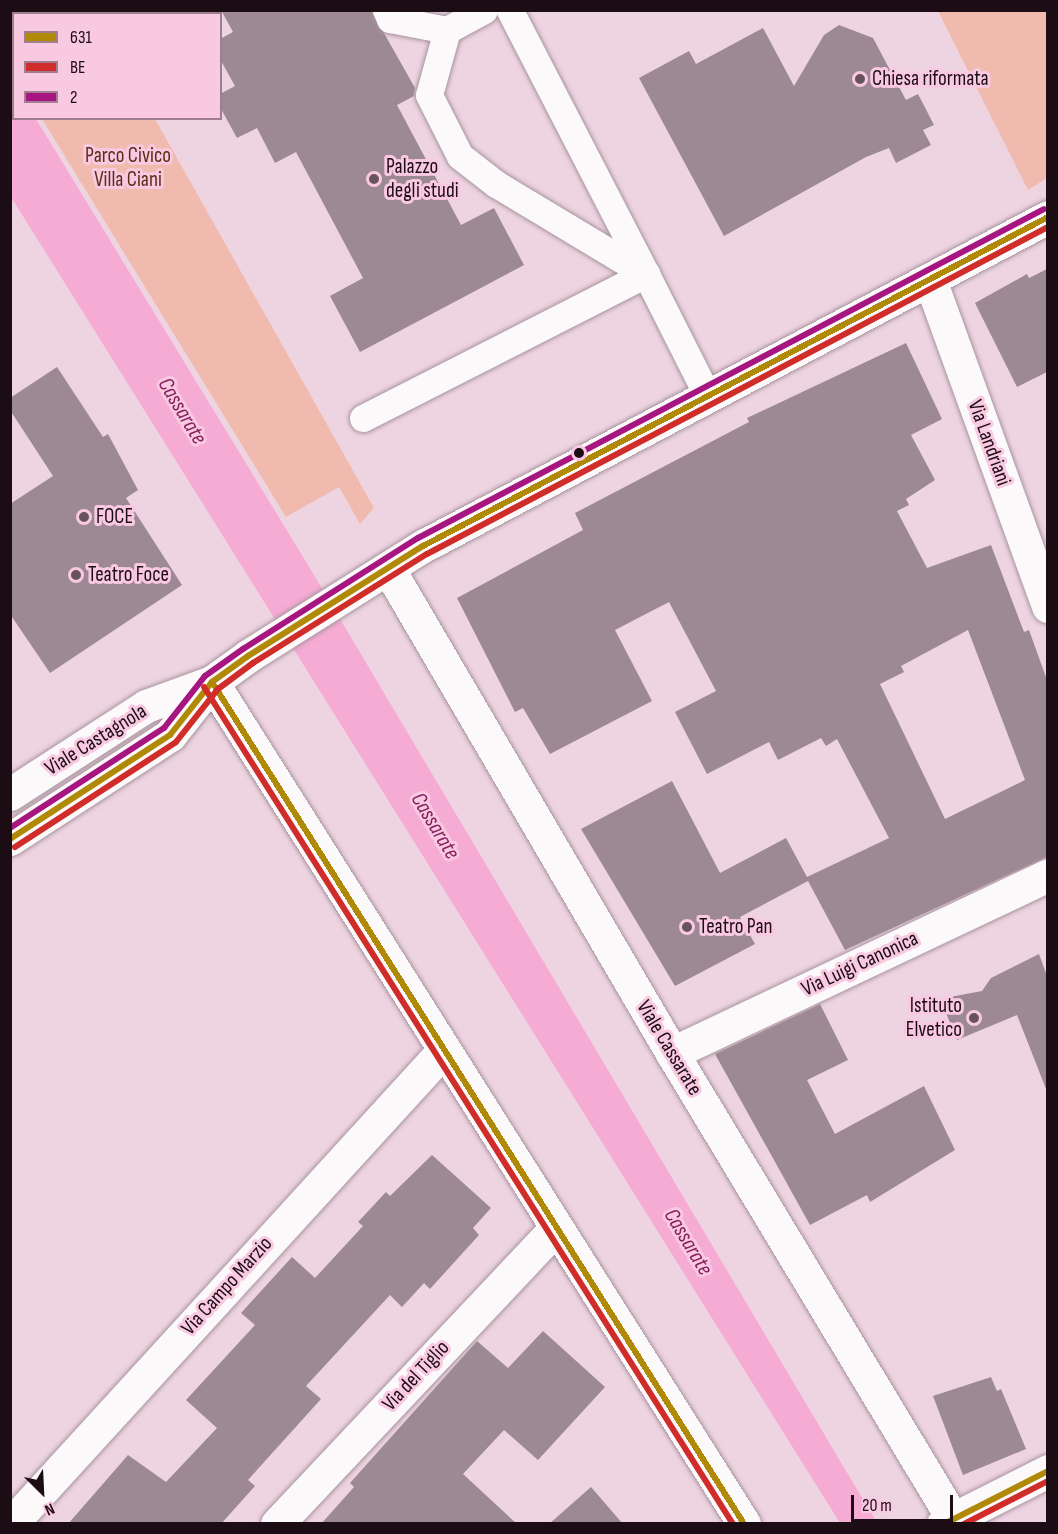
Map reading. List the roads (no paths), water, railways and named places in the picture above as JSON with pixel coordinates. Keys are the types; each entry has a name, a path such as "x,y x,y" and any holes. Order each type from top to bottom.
{"street":[{"path":"386,10 390,19 447,30 484,10"},
{"path":"510,10 706,393"},
{"path":"447,30 429,95 460,156 496,184 646,274"},
{"path":"744,1524 212,682 269,642 473,517 706,393 930,280 1047,216"},
{"path":"363,418 646,274"},
{"name":"Via Landriani","path":"930,280 1047,606"},
{"name":"Viale Cassarate","path":"388,568 950,1521"},
{"name":"Viale Castagnola","path":"10,794 146,706 212,682"},
{"name":"Viale Castagnola","path":"10,839 170,735 212,682"},
{"name":"Via Luigi Canonica","path":"672,1053 1047,875"},
{"name":"Via Campo Marzio","path":"11,1524 444,1050"},
{"name":"Via del Tiglio","path":"276,1524 556,1228"},
{"path":"950,1521 1047,1471"}],"water":[{"name":"Cassarate","path":"10,76 12,120 37,120 308,565 877,1523 840,1523 11,197"}],"place":[{"name":"Chiesa riformata","path":"860,79"},
{"name":"Palazzo degli studi","path":"374,179"},
{"name":"FOCE","path":"84,517"},
{"name":"Teatro Foce","path":"76,575"},
{"name":"Teatro Pan","path":"687,927"},
{"name":"Istituto Elvetico","path":"974,1018"}],"park label":[{"name":"Parco Civico Villa Ciani","path":"128,168"}]}
